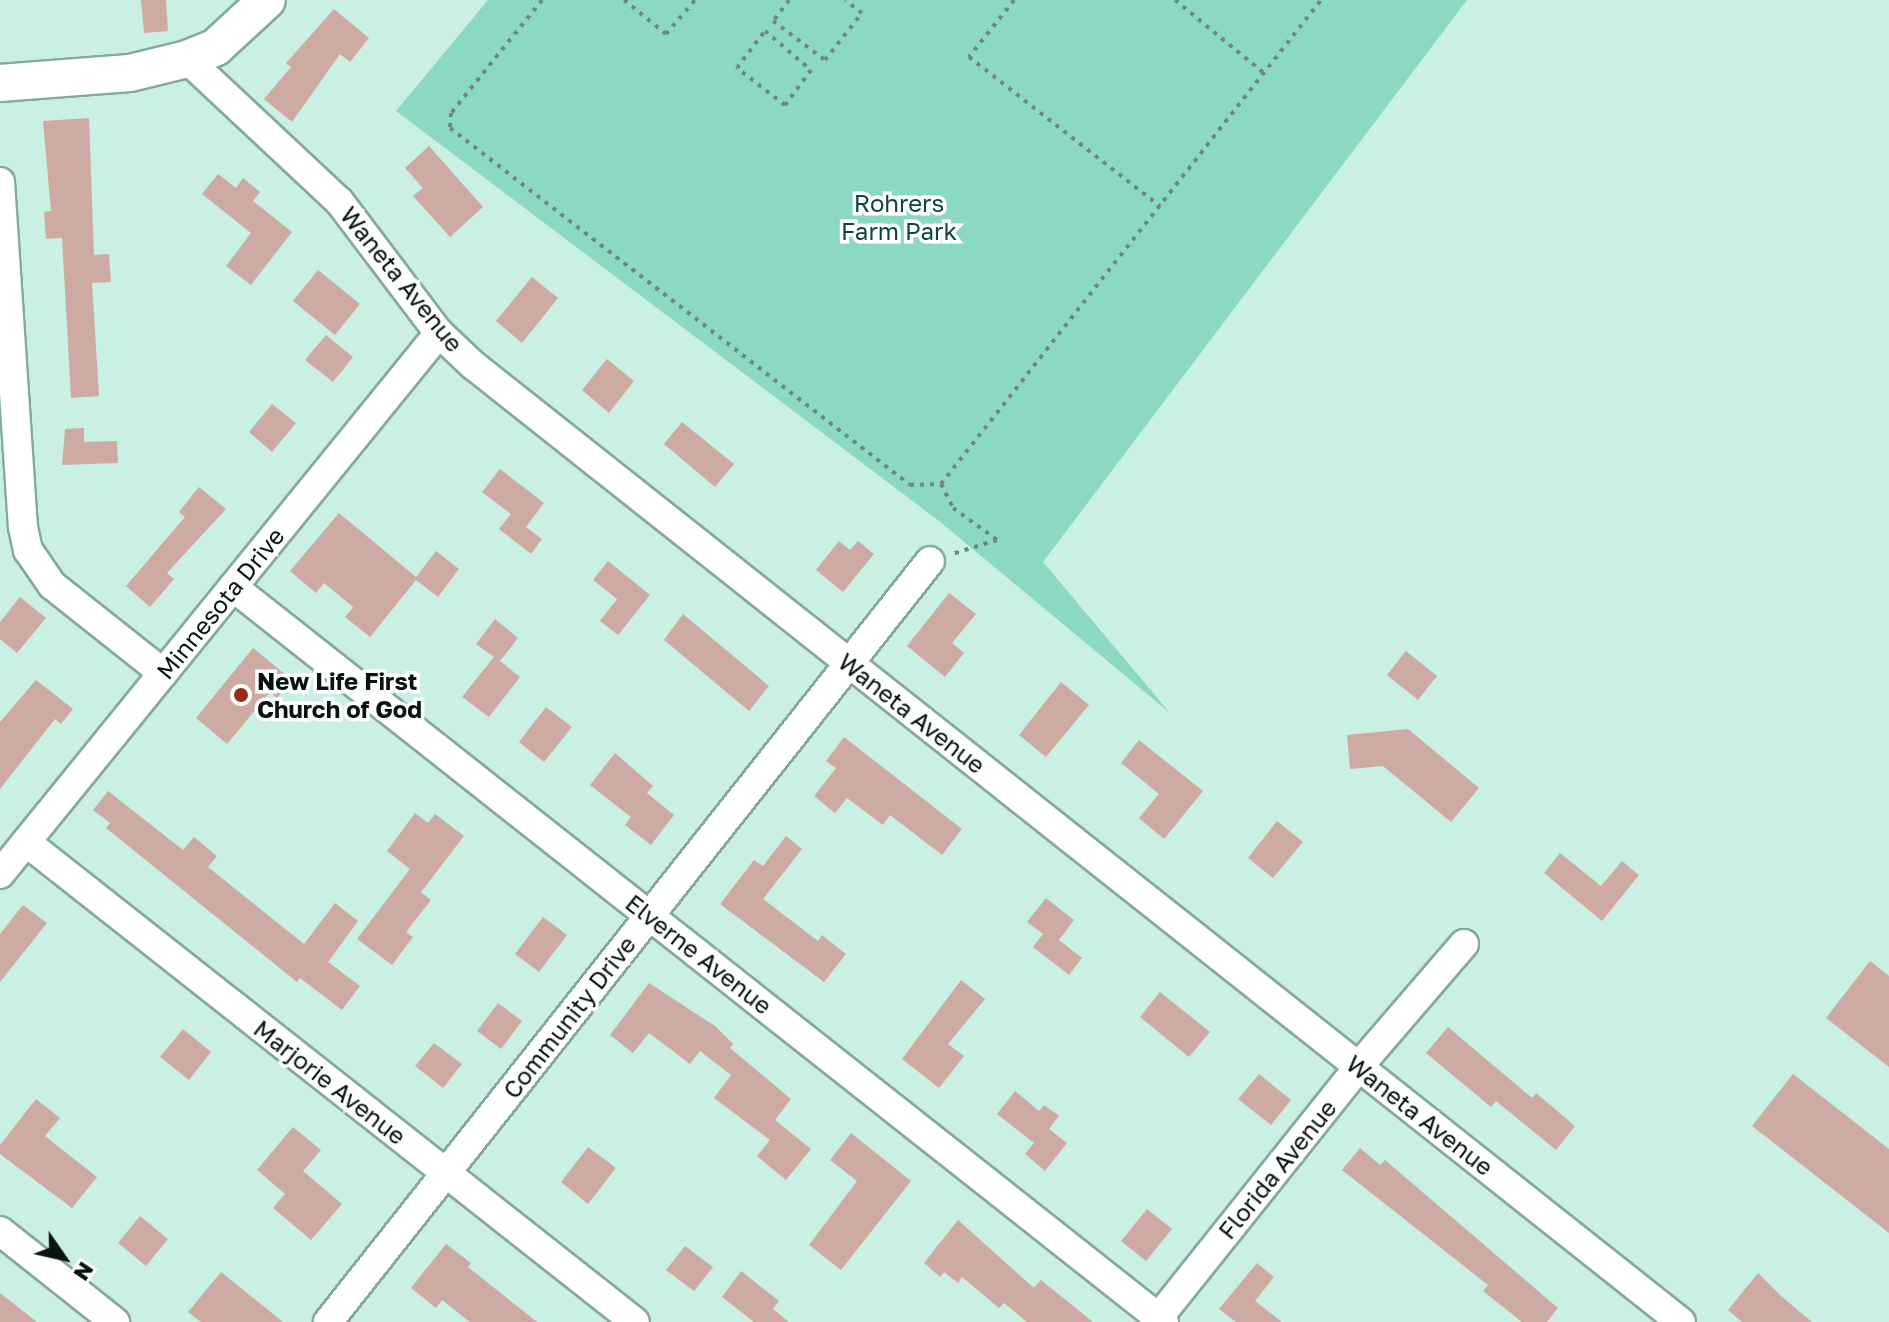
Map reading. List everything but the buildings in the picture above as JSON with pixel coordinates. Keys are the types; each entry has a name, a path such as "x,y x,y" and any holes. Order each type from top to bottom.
{"street":[{"path":"0,83 130,73 187,59 216,47 267,0"},
{"name":"Waneta Avenue","path":"187,59 220,95 339,201 439,333 849,663 1681,1322"},
{"path":"0,182 23,527 28,550 52,585 163,673"},
{"name":"Minnesota Drive","path":"0,874 439,333"},
{"name":"Community Drive","path":"328,1322 930,561"},
{"name":"Elverne Avenue","path":"233,587 1159,1320"},
{"name":"Marjorie Avenue","path":"26,842 635,1322"},
{"name":"Florida Avenue","path":"1159,1320 1359,1066 1464,944"},
{"path":"0,1231 115,1322"}],"path":[{"path":"542,0 451,113 450,128 910,485 941,484 1321,0"},
{"path":"624,0 666,34 695,0"},
{"path":"765,31 811,70 785,105 737,68 765,31 789,0"},
{"path":"773,21 825,60 862,13 845,0"},
{"path":"1014,0 969,57 1160,206"},
{"path":"1175,0 1264,73"},
{"path":"930,561 997,540 953,508 941,484"}],"green space":[{"name":"Rohrers Farm Park","path":"488,0 1467,0 1043,562 1170,713 939,521 396,111"}],"place":[{"name":"New Life First Church of God","path":"241,695"}]}
